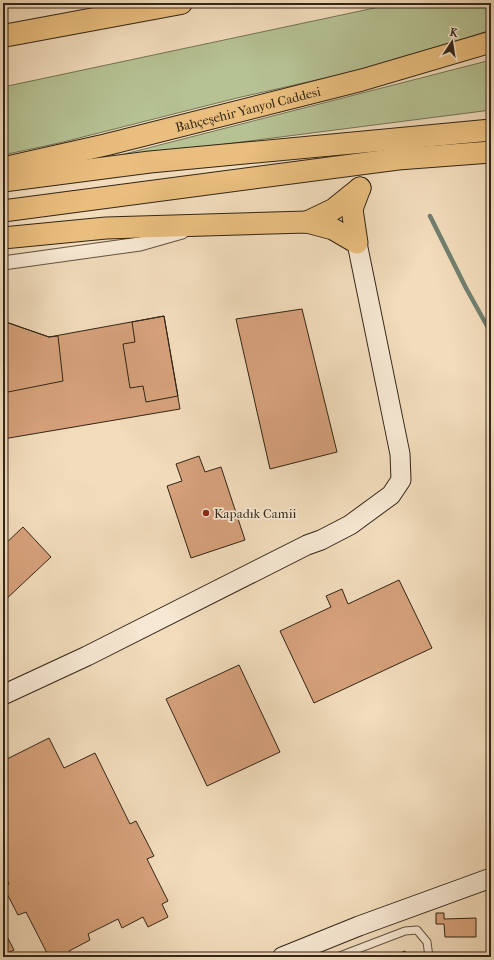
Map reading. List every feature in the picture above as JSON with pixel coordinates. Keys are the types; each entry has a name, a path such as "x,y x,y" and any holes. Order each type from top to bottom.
{"highway":[{"path":"3,36 181,3"}],"main road":[{"name":"Bahçeşehir Yanyol Caddesi","path":"3,168 105,145 347,84 491,42"},
{"path":"3,181 150,162 491,130"},
{"path":"3,211 398,159 491,152"},
{"path":"306,222 334,209 370,178 398,159"},
{"path":"3,695 86,656 301,548 321,540 350,524 391,495 401,480 400,454 357,243 352,208 360,188"},
{"path":"3,238 106,228 306,222 333,229 357,243"},
{"path":"282,957 359,926 491,878"}],"street":[{"path":"3,263 140,244 207,225"}],"lane":[{"path":"337,957 405,931 416,930 427,942 428,957"}],"green space":[{"path":"398,3 491,3 491,30 383,65 237,98 59,143 3,155 3,87"},
{"path":"491,60 491,110 101,160"}],"building":[{"path":"302,309 337,452 270,469 236,319"},
{"path":"164,316 180,409 3,439 3,321 49,337"},
{"path":"164,316 178,396 146,402 143,386 130,388 123,344 135,342 132,322"},
{"path":"3,321 49,337 58,336 63,381 3,393"},
{"name":"Kapadık Camii","path":"199,456 205,472 221,467 245,540 191,558 167,486 182,481 176,464"},
{"path":"23,527 51,557 3,602 3,546"},
{"path":"399,580 432,648 314,703 280,631 331,607 326,596 342,589 348,604"},
{"path":"239,665 280,752 207,786 166,699"},
{"path":"49,738 64,768 95,753 130,824 136,821 154,856 147,859 168,901 162,904 168,917 148,927 143,917 122,928 118,919 88,934 90,940 69,951 72,957 49,957 26,912 18,915 3,886 9,884 7,880 3,882 3,761"},
{"path":"436,913 444,913 444,919 476,918 476,937 445,937 444,924 436,924"},
{"path":"3,929 14,950 3,955"},
{"path":"405,951 407,957 390,957"}],"waterway":[{"path":"430,216 466,288 491,333"}],"place":[{"name":"Kapadık Camii","path":"206,513"}]}
